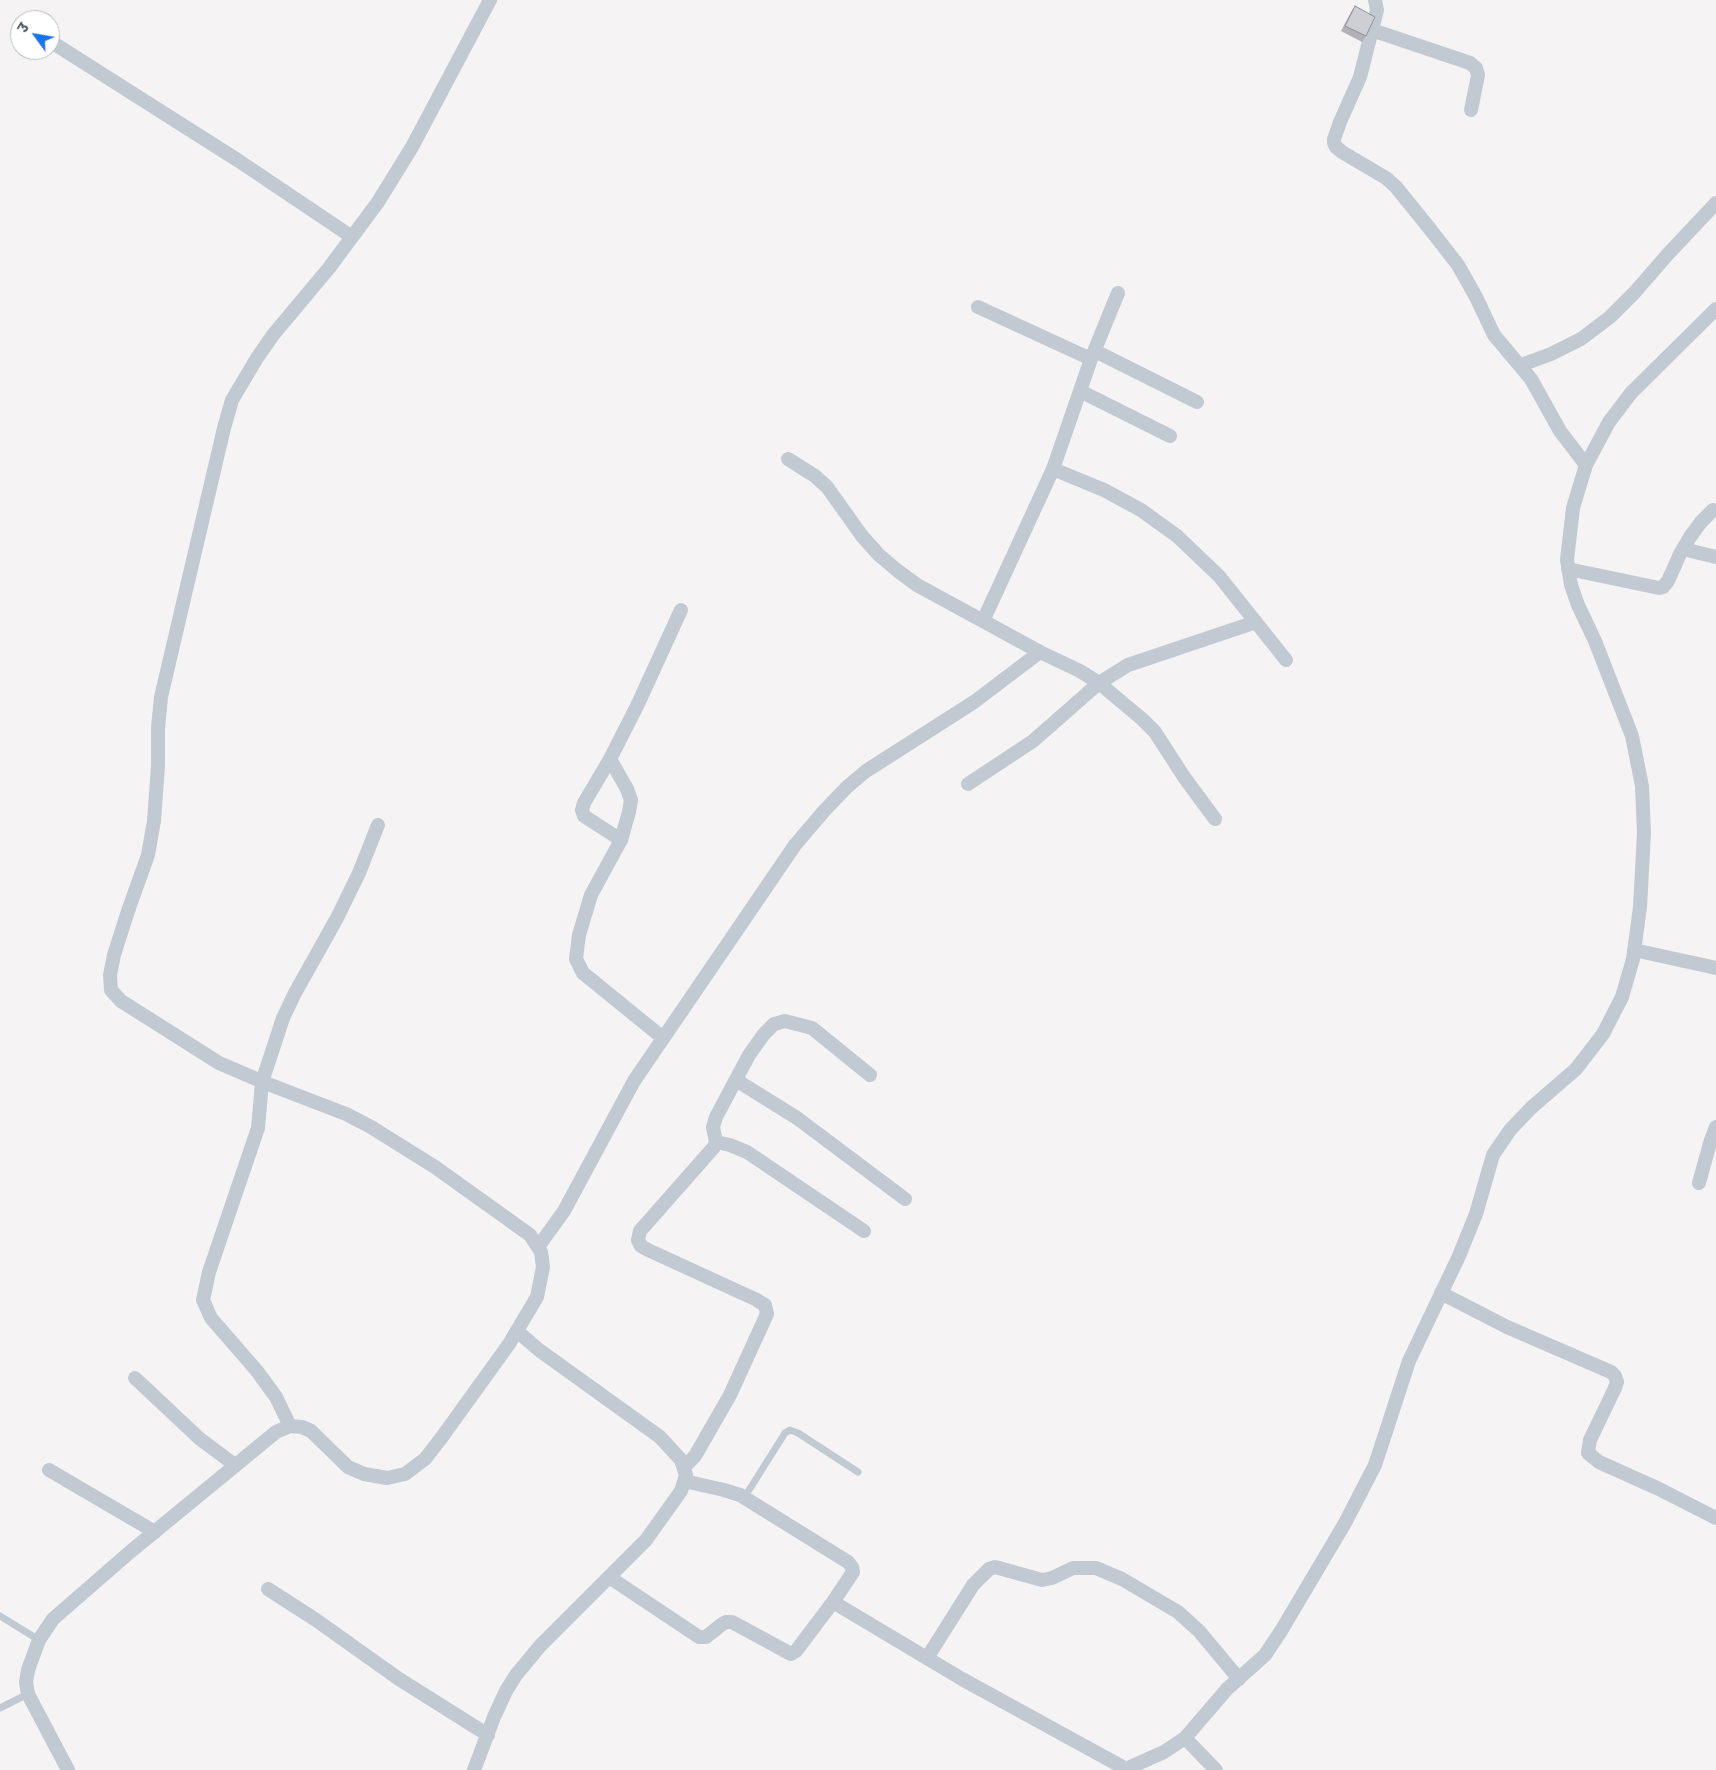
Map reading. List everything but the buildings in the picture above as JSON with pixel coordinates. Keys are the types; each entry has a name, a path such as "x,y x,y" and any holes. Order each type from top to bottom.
{"street":[{"path":"68,1770 28,1694 26,1682 39,1640 53,1620 235,1465 276,1432 290,1426 302,1427 312,1431 348,1467 364,1474 386,1478 405,1474 431,1452 509,1344 522,1336 537,1296 543,1267 542,1252 530,1235 435,1167 371,1127 346,1114 262,1082 219,1063 120,1001 111,990 110,975 114,955 148,855 154,821 161,697 232,400 273,334 329,268 378,202 412,146 490,0"},
{"path":"1375,0 1377,10 1360,77 1340,122 1334,143 1342,152 1386,178 1396,187 1458,266 1476,297 1494,335 1531,378 1560,431 1586,465"},
{"path":"1372,30 1470,63 1476,68 1478,76 1471,110"},
{"path":"60,47 239,161 352,237"},
{"path":"1520,365 1551,354 1581,339 1610,317 1636,292 1716,202"},
{"path":"983,620 1053,469 1093,355 1118,293"},
{"path":"978,307 1093,355 1197,402"},
{"path":"833,1602 927,1658 1125,1769 1164,1752 1186,1738 1227,1689 1265,1655 1349,1514 1375,1465 1409,1361 1459,1256 1476,1214 1493,1155 1510,1130 1576,1069 1603,1034 1622,997 1634,950 1640,907 1644,833 1642,786 1632,736 1571,585 1567,560 1573,508 1586,465 1609,422 1631,394 1716,309"},
{"path":"1080,391 1170,436"},
{"path":"788,459 827,487 862,536 878,555 891,566 917,585 1040,652 1080,671 1099,683 1142,719 1155,732 1184,778 1215,819"},
{"path":"1053,469 1104,490 1141,510 1177,536 1219,576 1286,660"},
{"path":"1568,569 1659,588 1663,587 1700,522 1713,510"},
{"path":"1683,549 1716,557"},
{"path":"621,840 584,816 582,810 584,803 610,759 637,706 681,610"},
{"path":"968,784 1033,741 1099,683 1128,665 1256,622"},
{"path":"538,1247 564,1211 634,1081 795,845 841,793 866,771 974,702 1040,652"},
{"path":"610,759 631,800 621,840 591,895 579,935 576,959 583,973 663,1038"},
{"path":"290,1426 276,1397 257,1371 211,1318 203,1300 209,1272 258,1128 262,1082 283,1018 295,993 338,918 359,873 378,825"},
{"path":"1634,950 1716,968"},
{"path":"474,1770 506,1691 516,1676 540,1646 646,1540 681,1491 684,1474 730,1395 767,1314 766,1306 755,1299 641,1246 638,1240 640,1231 714,1147 716,1142 713,1127 716,1116 749,1055 764,1034 774,1024 785,1022 812,1028 870,1075"},
{"path":"736,1080 797,1118 905,1199"},
{"path":"1699,1184 1716,1127"},
{"path":"716,1142 747,1152 864,1231"},
{"path":"1441,1293 1507,1327 1611,1372 1617,1382 1616,1388 1590,1440 1588,1453 1598,1462 1659,1489 1716,1518"},
{"path":"522,1336 660,1437 681,1460 684,1474"},
{"path":"136,1378 200,1439 235,1465"},
{"path":"49,1470 155,1532"},
{"path":"609,1577 699,1637 706,1638 721,1625 726,1622 732,1622 791,1654 796,1651 833,1602 853,1572 848,1562 744,1498 684,1474"},
{"path":"927,1658 973,1585 989,1569 995,1567 1042,1580 1052,1578 1073,1568 1096,1568 1122,1579 1178,1612 1199,1631 1238,1679"},
{"path":"268,1589 316,1620 399,1680 488,1734"},
{"path":"1186,1738 1216,1770"}],"lane":[{"path":"744,1498 785,1433 790,1430 798,1433 858,1472"},
{"path":"0,1616 39,1640"},
{"path":"0,1708 28,1694"}]}
